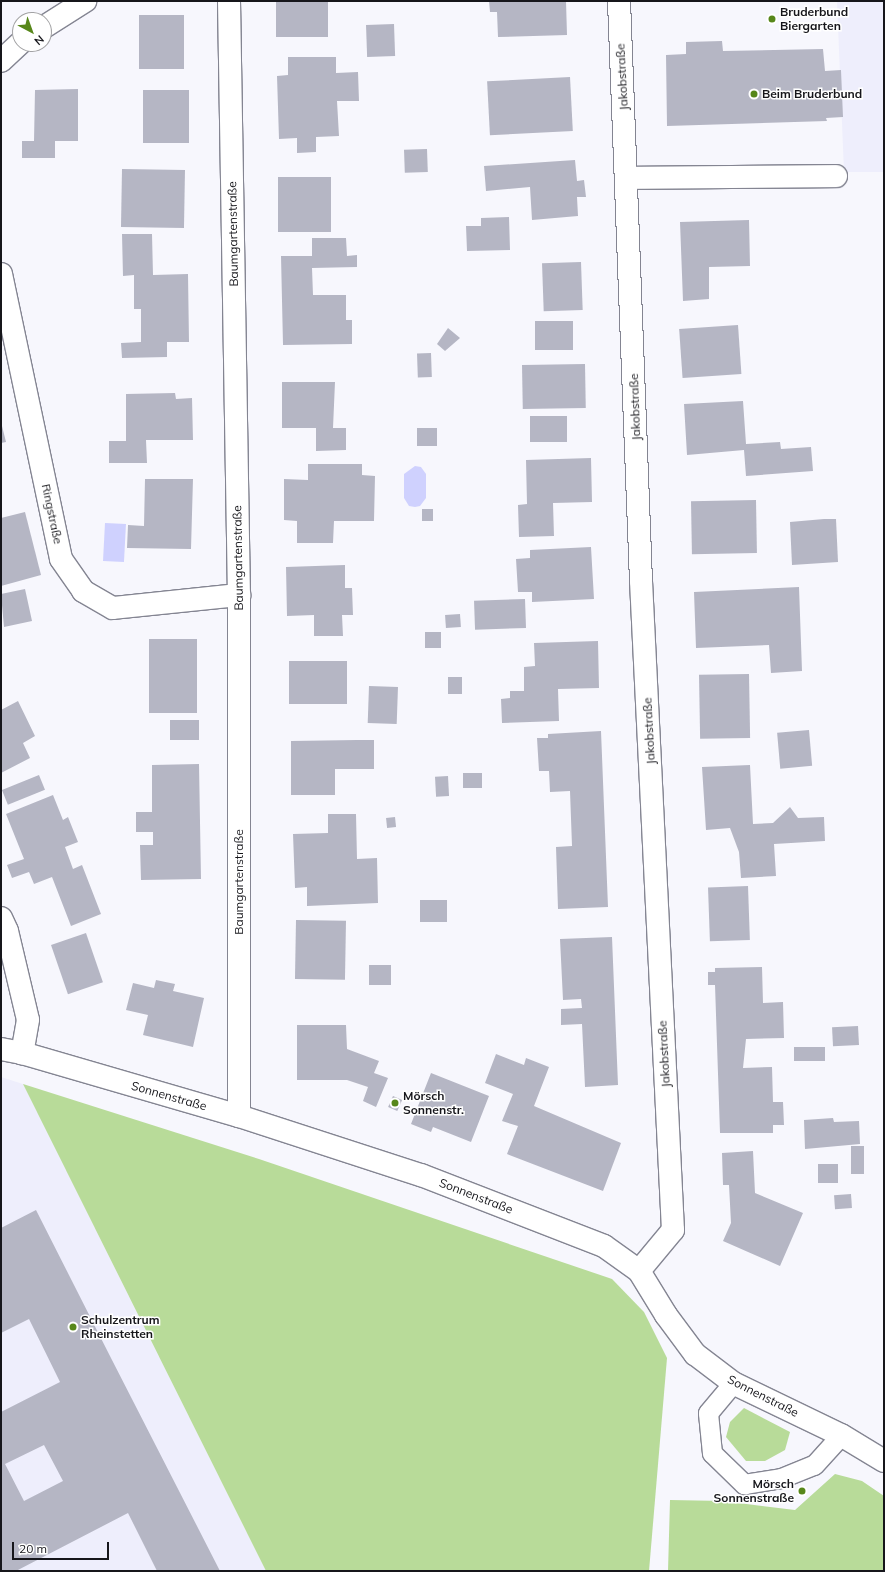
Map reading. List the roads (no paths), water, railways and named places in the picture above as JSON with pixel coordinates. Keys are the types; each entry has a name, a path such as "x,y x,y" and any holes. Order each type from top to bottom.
{"street":[{"path":"52,22 85,1"},
{"name":"Baumgartenstraße","path":"229,1 238,595 239,1116"},
{"name":"Jakobstraße","path":"618,1 627,178 641,581 673,1230 639,1271"},
{"path":"1,61 12,51"},
{"path":"627,178 836,176"},
{"name":"Ringstraße","path":"1,274 61,559 83,591 113,608 238,595"},
{"path":"1,918 7,931 28,1020 11,1051"},
{"name":"Sonnenstraße","path":"11,1051 239,1116 436,1180 604,1246 639,1271 666,1315 695,1354 732,1383 841,1435 884,1461"}],"lane":[{"path":"732,1383 708,1413 712,1453 744,1484 781,1478 814,1465 841,1435"}],"water":[{"path":"415,466 421,467 426,474 426,498 420,506 415,507 409,506 404,498 404,474"},
{"path":"105,523 126,524 124,562 103,561"}],"place":[{"name":"Bruderbund Biergarten","path":"772,19"},
{"name":"Beim Bruderbund","path":"754,94"},
{"name":"Mörsch Sonnenstr.","path":"395,1103"},
{"name":"Schulzentrum Rheinstetten","path":"73,1327"},
{"name":"Mörsch Sonnenstraße","path":"802,1491"}]}
